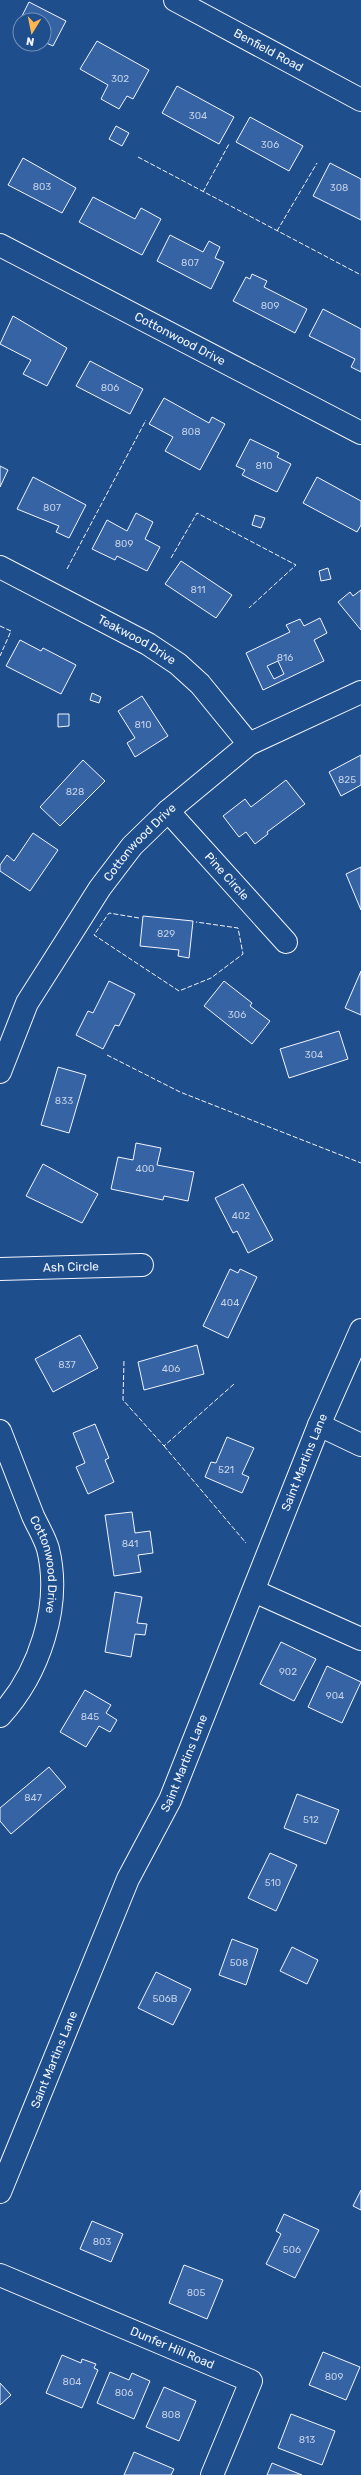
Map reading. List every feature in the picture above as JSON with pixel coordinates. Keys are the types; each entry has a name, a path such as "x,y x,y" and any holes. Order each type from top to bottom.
{"street":[{"name":"Benfield Road","path":"175,0 361,100"},
{"name":"Cottonwood Drive","path":"0,244 361,433"},
{"name":"Teakwood Drive","path":"0,567 148,644 178,664 200,684 249,744"},
{"name":"Cottonwood Drive","path":"0,1072 27,1003 100,888 132,846 168,811 249,744 361,692"},
{"name":"Pine Circle","path":"168,811 286,942"},
{"name":"Ash Circle","path":"0,1269 142,1265"},
{"name":"Saint Martins Lane","path":"0,2192 128,1879 170,1800 319,1425 361,1330"},
{"path":"319,1425 361,1445"},
{"name":"Cottonwood Drive","path":"0,1431 48,1549 51,1579 50,1606 46,1632 32,1668 0,1716"},
{"path":"254,1591 361,1639"},
{"name":"Dunfer Hill Road","path":"0,2275 252,2382 212,2475"}],"building":[{"path":"29,2 48,12 24,12"},
{"path":"52,14 66,21 52,46"},
{"path":"97,41 149,70 133,99 127,96 119,109 101,99 108,85 80,69"},
{"path":"177,86 234,117 219,144 162,113"},
{"path":"250,117 303,146 289,171 236,142"},
{"path":"116,126 129,133 122,146 109,139"},
{"path":"23,158 76,188 62,213 8,185"},
{"path":"330,163 361,179 361,220 313,196"},
{"path":"93,197 135,219 141,208 161,219 142,255 79,222"},
{"path":"170,235 203,252 209,241 220,247 215,258 224,262 211,289 157,261"},
{"path":"252,274 267,281 264,287 307,309 295,333 233,301 246,277 250,279"},
{"path":"323,309 361,329 361,372 351,367 355,359 309,336"},
{"path":"13,316 67,348 47,386 23,374 31,360 0,344"},
{"path":"90,361 143,389 130,414 76,386"},
{"path":"164,398 209,423 212,417 225,424 200,470 165,451 173,437 149,424"},
{"path":"250,439 279,453 277,457 291,464 277,492 242,475 245,470 236,466"},
{"path":"0,466 8,470 0,487"},
{"path":"33,477 86,505 69,538 56,532 59,526 17,509"},
{"path":"317,477 361,501 361,525 357,532 303,503"},
{"path":"136,513 153,522 145,539 160,547 147,571 117,556 115,560 92,549 107,520 127,531"},
{"path":"255,515 265,518 261,528 252,525"},
{"path":"181,561 232,595 216,618 165,584"},
{"path":"328,568 331,579 321,581 319,571"},
{"path":"361,590 361,630 338,602 350,592 353,596"},
{"path":"320,618 327,633 314,640 324,661 263,690 246,653 290,632 286,625 300,619 304,626","holes":["278,661 284,674 274,679 267,666"]},
{"path":"20,640 41,651 43,648 76,665 61,694 6,666"},
{"path":"92,693 101,697 99,703 90,700"},
{"path":"142,696 168,736 135,757 127,743 135,738 118,711"},
{"path":"58,714 69,714 69,726 58,727"},
{"path":"361,755 361,785 341,796 329,772"},
{"path":"83,760 105,781 60,826 40,807"},
{"path":"286,780 305,804 267,832 268,834 255,844 246,832 239,837 223,816 245,799 251,807"},
{"path":"33,833 58,850 30,891 0,871 0,865 7,855 14,861"},
{"path":"361,867 361,910 346,874"},
{"path":"143,916 193,921 189,958 178,956 179,950 140,946"},
{"path":"361,971 361,1015 345,1008"},
{"path":"109,981 135,994 119,1026 115,1025 103,1049 76,1035 88,1011 93,1013"},
{"path":"224,981 252,1003 250,1006 270,1021 252,1044 204,1006"},
{"path":"339,1031 348,1059 289,1078 280,1049"},
{"path":"58,1067 86,1075 69,1133 41,1125"},
{"path":"136,1143 161,1148 157,1165 194,1172 188,1201 164,1196 163,1200 111,1189 118,1157 133,1160"},
{"path":"43,1164 98,1194 82,1223 26,1196"},
{"path":"243,1184 273,1240 248,1253 237,1231 233,1233 215,1198"},
{"path":"230,1269 238,1273 240,1269 257,1277 228,1338 203,1326"},
{"path":"80,1335 98,1368 53,1392 35,1359"},
{"path":"197,1345 204,1374 144,1390 138,1362"},
{"path":"95,1424 109,1458 105,1460 114,1482 88,1494 76,1467 85,1463 73,1433"},
{"path":"227,1437 254,1448 242,1474 249,1477 242,1493 205,1477 211,1462 216,1463"},
{"path":"132,1512 135,1533 150,1531 153,1553 138,1555 141,1572 114,1576 105,1515"},
{"path":"115,1592 142,1597 137,1623 147,1624 145,1635 135,1634 131,1657 105,1652"},
{"path":"281,1642 316,1659 294,1701 260,1684"},
{"path":"327,1666 361,1682 342,1723 308,1707"},
{"path":"85,1690 111,1705 106,1713 117,1720 110,1732 99,1726 86,1747 60,1732"},
{"path":"49,1767 66,1787 11,1834 0,1821 0,1808"},
{"path":"297,1794 339,1810 326,1844 284,1828"},
{"path":"270,1853 297,1865 276,1911 248,1898"},
{"path":"232,1939 258,1949 246,1985 219,1975"},
{"path":"292,1947 318,1960 307,1984 280,1971"},
{"path":"156,1972 191,1989 173,2025 138,2008"},
{"path":"361,2190 361,2210 353,2206"},
{"path":"284,2214 319,2230 295,2278 266,2264 281,2234 276,2231"},
{"path":"92,2221 123,2234 111,2262 80,2249"},
{"path":"184,2265 223,2280 207,2319 169,2303"},
{"path":"323,2352 360,2367 346,2400 309,2385"},
{"path":"62,2355 81,2363 82,2359 96,2364 94,2368 98,2370 82,2408 46,2393"},
{"path":"110,2372 129,2380 132,2373 150,2381 134,2419 97,2403"},
{"path":"0,2383 11,2395 0,2405"},
{"path":"164,2387 196,2401 179,2441 146,2427"},
{"path":"291,2414 335,2431 322,2465 278,2448"},
{"path":"134,2452 174,2469 171,2475 124,2475"},
{"path":"272,2463 302,2475 267,2475"}],"fence":[{"path":"203,192 229,144"},
{"path":"138,157 361,275"},
{"path":"277,231 317,163"},
{"path":"67,569 146,420"},
{"path":"171,558 197,513 296,565 249,608"},
{"path":"0,626 11,631 0,656"},
{"path":"139,918 109,913 94,935 179,991 211,978 243,954 238,928 196,922"},
{"path":"107,1055 180,1092 361,1163"},
{"path":"124,1361 123,1400 164,1446 234,1384"},
{"path":"164,1446 246,1543"}]}
